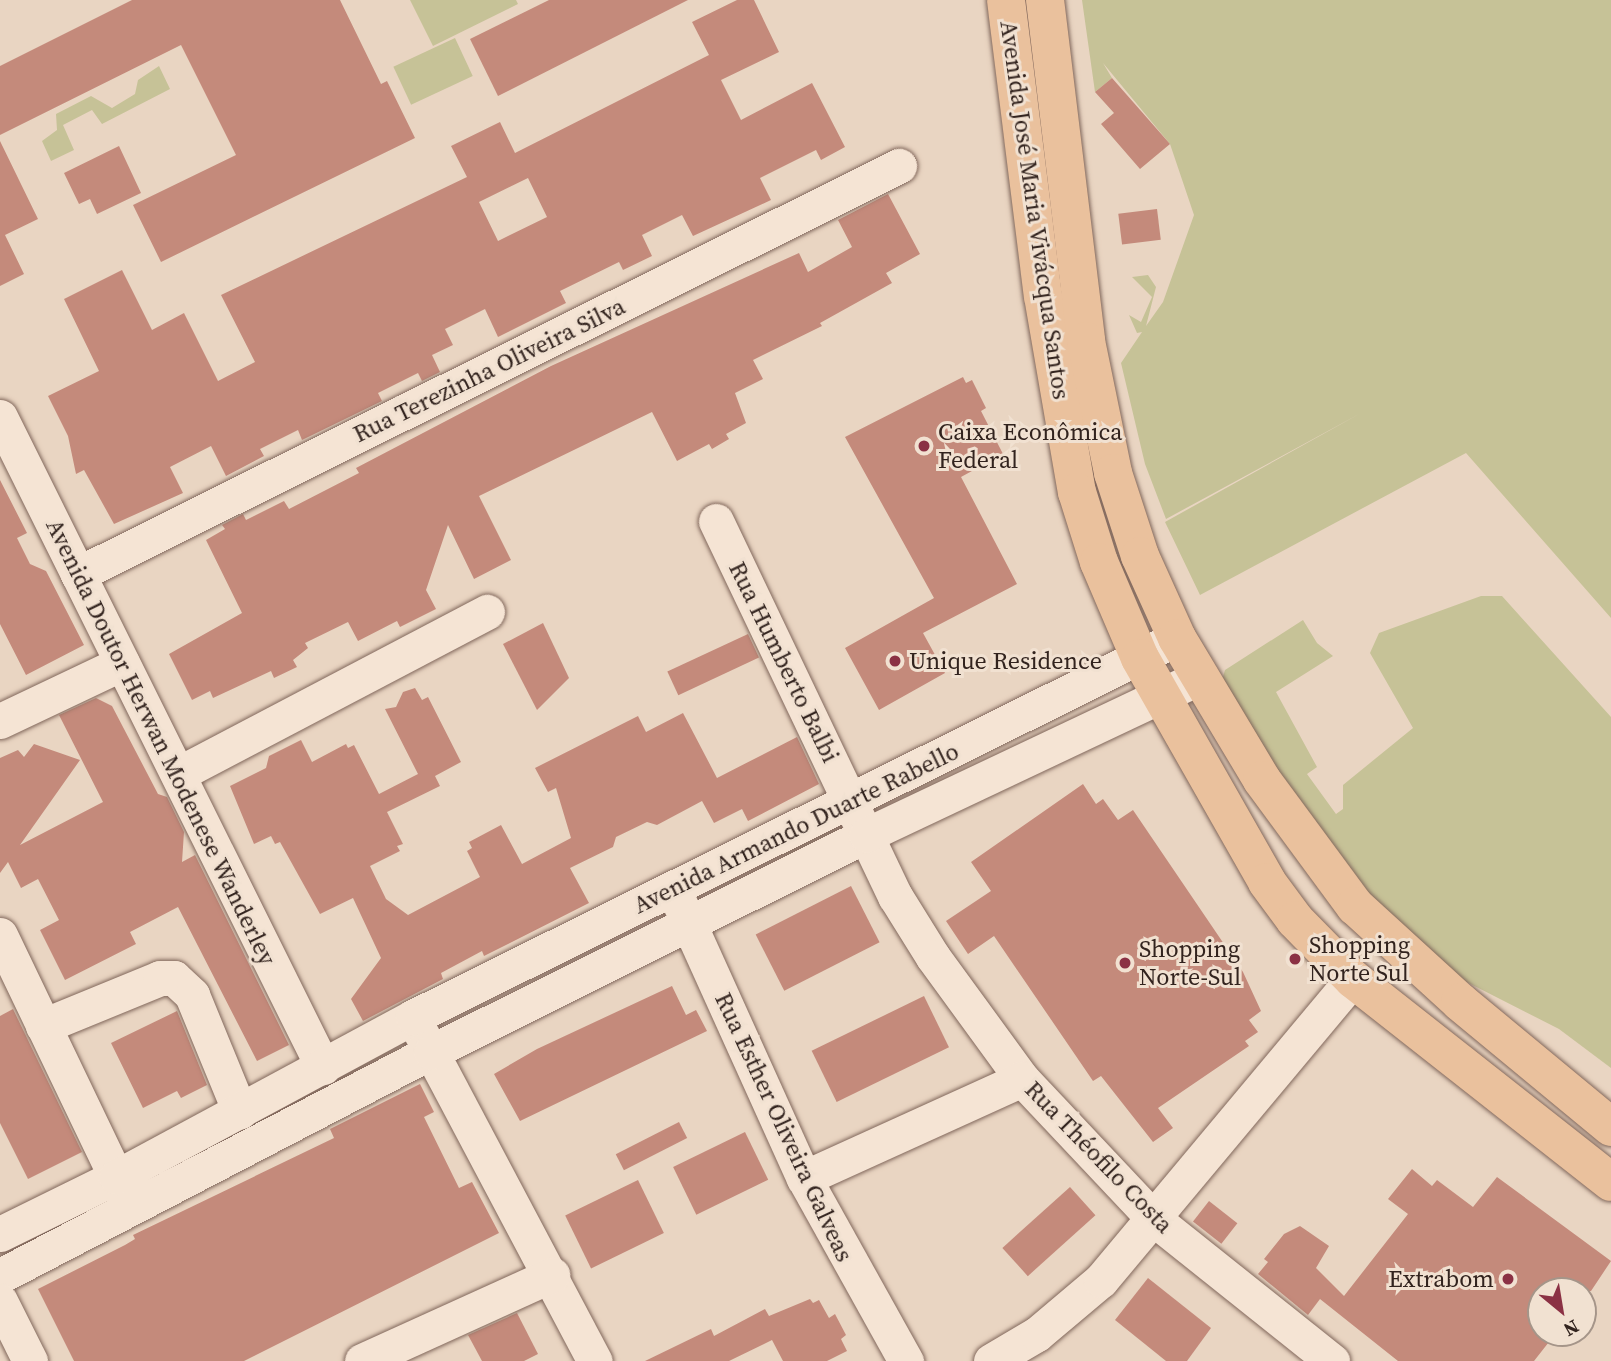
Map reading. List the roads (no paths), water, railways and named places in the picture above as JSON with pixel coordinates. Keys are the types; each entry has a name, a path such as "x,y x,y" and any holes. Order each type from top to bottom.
{"main road":[{"name":"Avenida José Maria Vivácqua Santos","path":"1006,0 1043,296 1077,492 1099,562 1140,658 1267,882 1295,920 1353,979 1611,1182"},
{"name":"Avenida José Maria Vivácqua Santos","path":"1045,0 1086,341 1113,473 1140,556 1177,638 1198,678 1314,857 1355,906 1460,1002 1611,1127"}],"street":[{"name":"Rua Terezinha Oliveira Silva","path":"78,574 899,166"},
{"name":"Avenida Doutor Herwan Modenese Wanderley","path":"0,416 323,1068"},
{"name":"Rua Humberto Balbi","path":"716,521 852,802"},
{"path":"178,774 487,612"},
{"name":"Avenida Armando Duarte Rabello","path":"123,1191 240,1112 413,1017 852,802 1177,638"},
{"path":"0,721 122,663"},
{"name":"Avenida Armando Duarte Rabello","path":"123,1191 431,1052 690,926 866,835 1198,678"},
{"name":"Rua Théofilo Costa","path":"852,802 895,896 933,957 1022,1079 1154,1219 1332,1361"},
{"name":"Rua Esther Oliveira Galveas","path":"672,888 804,1178 906,1361"},
{"path":"0,935 8,971 43,1026 123,1191"},
{"path":"43,1026 160,978 174,978 192,995 240,1112"},
{"path":"991,1361 1068,1310 1101,1280 1353,979"},
{"path":"413,1017 552,1275 595,1361"},
{"path":"804,1178 1022,1079"},
{"path":"0,1234 123,1191"},
{"path":"0,1276 123,1191"},
{"path":"362,1361 552,1275"},
{"path":"0,1301 30,1361"}],"place":[{"name":"Caixa Econômica Federal","path":"924,446"},
{"name":"Unique Residence","path":"895,661"},
{"name":"Shopping Norte Sul","path":"1295,959"},
{"name":"Shopping Norte-Sul","path":"1125,963"},
{"name":"Extrabom","path":"1508,1279"}]}
